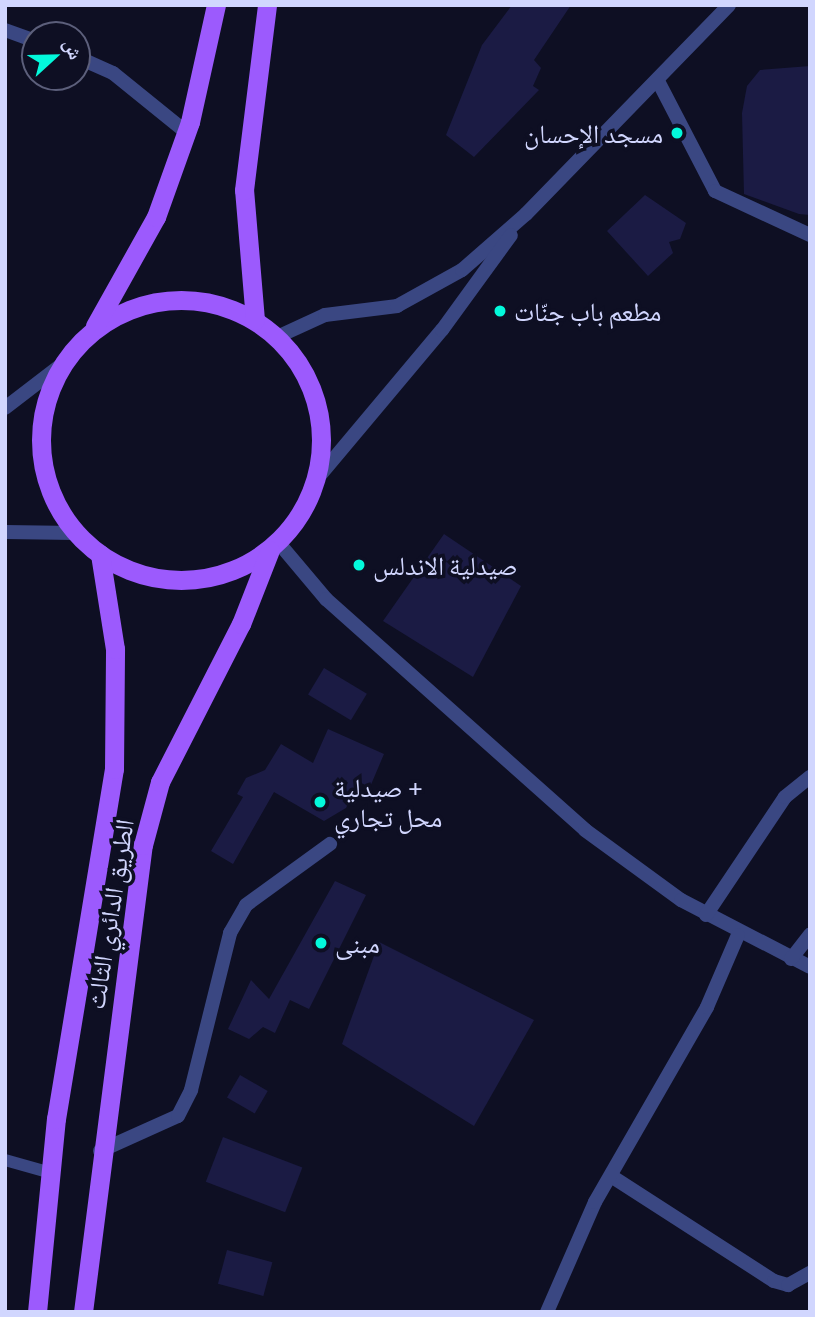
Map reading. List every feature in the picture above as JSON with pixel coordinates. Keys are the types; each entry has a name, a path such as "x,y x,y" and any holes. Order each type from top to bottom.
{"main road":[{"path":"215,5 187,133 156,217 93,329 61,365 47,398 42,457 55,503 75,533 100,554 145,576 197,580 233,570 274,546"},
{"path":"255,320 244,190 267,5"},
{"path":"93,329 123,311 190,299 255,320 277,337 297,361 320,418 316,480"},
{"name":"الطريق الدائري الثالث","path":"83,1312 100,1151 143,845 159,782 241,624 274,546 316,480"},
{"name":"الطريق الدائري الثالث","path":"37,1312 51,1173 114,769 115,649 100,554"}],"street":[{"path":"277,337 325,314 412,299 462,270 526,214 729,5"},
{"path":"91,63 113,73 187,133"},
{"path":"658,81 715,191 810,235"},
{"path":"316,480 434,340 526,214"},
{"path":"5,408 61,365"},
{"path":"5,532 75,533"},
{"path":"274,546 326,599 534,787 706,915 738,934 810,967"},
{"path":"706,915 785,797 810,777"},
{"path":"100,1151 178,1116 191,1090 229,933 246,905 331,844"},
{"path":"547,1312 611,1176 707,1007 738,934"},
{"path":"791,958 810,935"},
{"path":"611,1176 774,1281 788,1285 810,1273"}],"lane":[{"path":"5,1160 51,1173"}],"building":[{"path":"512,5 571,5 534,60 541,68 533,86 539,90 474,157 446,135 482,45"},
{"path":"810,66 810,215 799,214 744,194 742,113 747,86 760,70"},
{"path":"645,195 686,223 680,239 669,242 673,253 648,276 607,231"},
{"path":"444,534 521,586 473,677 383,621"},
{"path":"324,668 367,694 351,720 308,695"},
{"name":"صيدلية + محل تجاري","path":"328,729 384,754 370,787 359,782 346,808 324,821 274,792 233,864 211,851 243,797 237,794 246,778 265,770 281,744 313,763"},
{"name":"مبنى","path":"335,881 366,895 309,1009 290,1000 275,1033 263,1027 249,1039 228,1029 251,980 269,999"},
{"path":"379,942 534,1020 474,1126 342,1044"},
{"path":"240,1075 268,1091 255,1114 227,1098"},
{"path":"223,1137 302,1167 285,1212 206,1182"},
{"path":"227,1250 272,1262 263,1296 218,1284"}],"place":[{"name":"مسجد الإحسان","path":"677,133"},
{"name":"مطعم باب جنّات","path":"500,311"},
{"name":"صيدلية الاندلس","path":"359,565"},
{"name":"صيدلية + محل تجاري","path":"320,802"},
{"name":"مبنى","path":"321,943"}]}
